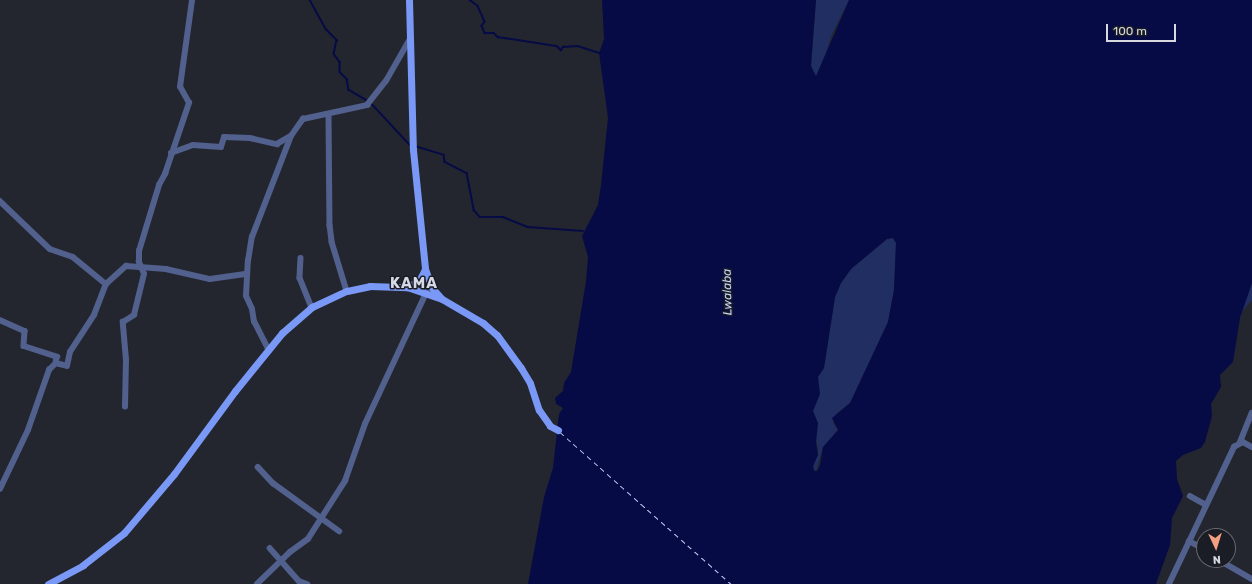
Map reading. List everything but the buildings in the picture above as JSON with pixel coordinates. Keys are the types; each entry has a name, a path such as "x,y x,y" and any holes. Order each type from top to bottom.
{"main road":[{"path":"409,0 413,146 425,269 432,288 442,299"},
{"path":"407,287 420,280 425,269"},
{"path":"48,584 82,565 124,533 174,474 268,349 312,307 347,290 370,286 407,287 442,299 483,323 497,335 530,383 539,410 550,426 558,430"}],"street":[{"path":"125,407 126,360 123,322 134,315 144,274 139,251 189,103 180,86 192,0"},
{"path":"268,349 254,322 252,309 246,296 247,274 252,237 291,136 303,119 367,105 386,81 411,38"},
{"path":"329,114 330,225 332,242 347,290"},
{"path":"171,153 193,145 221,147 224,138 250,138 277,144 291,136"},
{"path":"0,201 50,249 73,257 106,284"},
{"path":"301,258 300,278 312,307"},
{"path":"56,363 68,365 70,352 94,315 106,284 121,268 141,265 210,279 247,274"},
{"path":"257,584 282,560 307,540 346,480 365,424 426,293"},
{"path":"0,320 25,331 24,345 57,357 56,363 49,370 28,430 0,489"},
{"path":"1169,584 1234,447 1240,442 1252,413"},
{"path":"1240,442 1252,447"},
{"path":"258,468 273,483 320,520 339,531"},
{"path":"1190,496 1206,505"},
{"path":"1190,541 1196,544"},
{"path":"270,548 299,581 307,584"},
{"path":"1233,568 1252,579"}],"shaded area":[{"path":"816,0 849,0 832,34 819,74 815,76 811,66"},
{"path":"893,238 896,243 894,290 888,322 850,403 836,414 833,423 838,430 823,447 816,471 813,468 818,452 813,411 817,400 818,377 824,368 835,297 841,283 851,269 887,239"},
{"path":"1252,283 1252,300 1243,310 1239,322 1244,302"}],"water":[{"name":"Lwalaba","path":"602,0 816,0 811,66 816,76 849,0 1252,0 1252,283 1240,318 1233,362 1220,375 1221,387 1211,404 1212,416 1205,442 1201,448 1183,455 1176,461 1177,479 1183,496 1172,518 1170,545 1156,584 528,584 544,497 553,468 559,414 563,408 556,404 555,398 563,391 564,383 571,372 586,281 588,257 582,236 598,205 601,185 608,118 599,53 604,39","holes":["893,238 896,243 894,290 888,322 850,403 832,418 838,430 823,447 820,465 817,471 814,471 813,466 818,455 816,442 818,423 813,411 820,394 818,377 824,368 835,297 841,283 851,269 887,239"]}],"waterway":[{"path":"310,0 326,29 337,40 334,54 340,62 340,72 347,79 349,90 368,101"},
{"path":"470,0 478,6 485,22 482,26 485,33 494,33 498,37 557,46 561,50 563,47 578,46 599,53"},
{"path":"371,103 410,145"},
{"path":"415,146 444,155 445,162 467,173 474,210 480,217 503,217 528,227 583,231"}],"ferry route":[{"path":"560,432 731,584"}],"district":[{"name":"KAMA","path":"414,284"}]}
